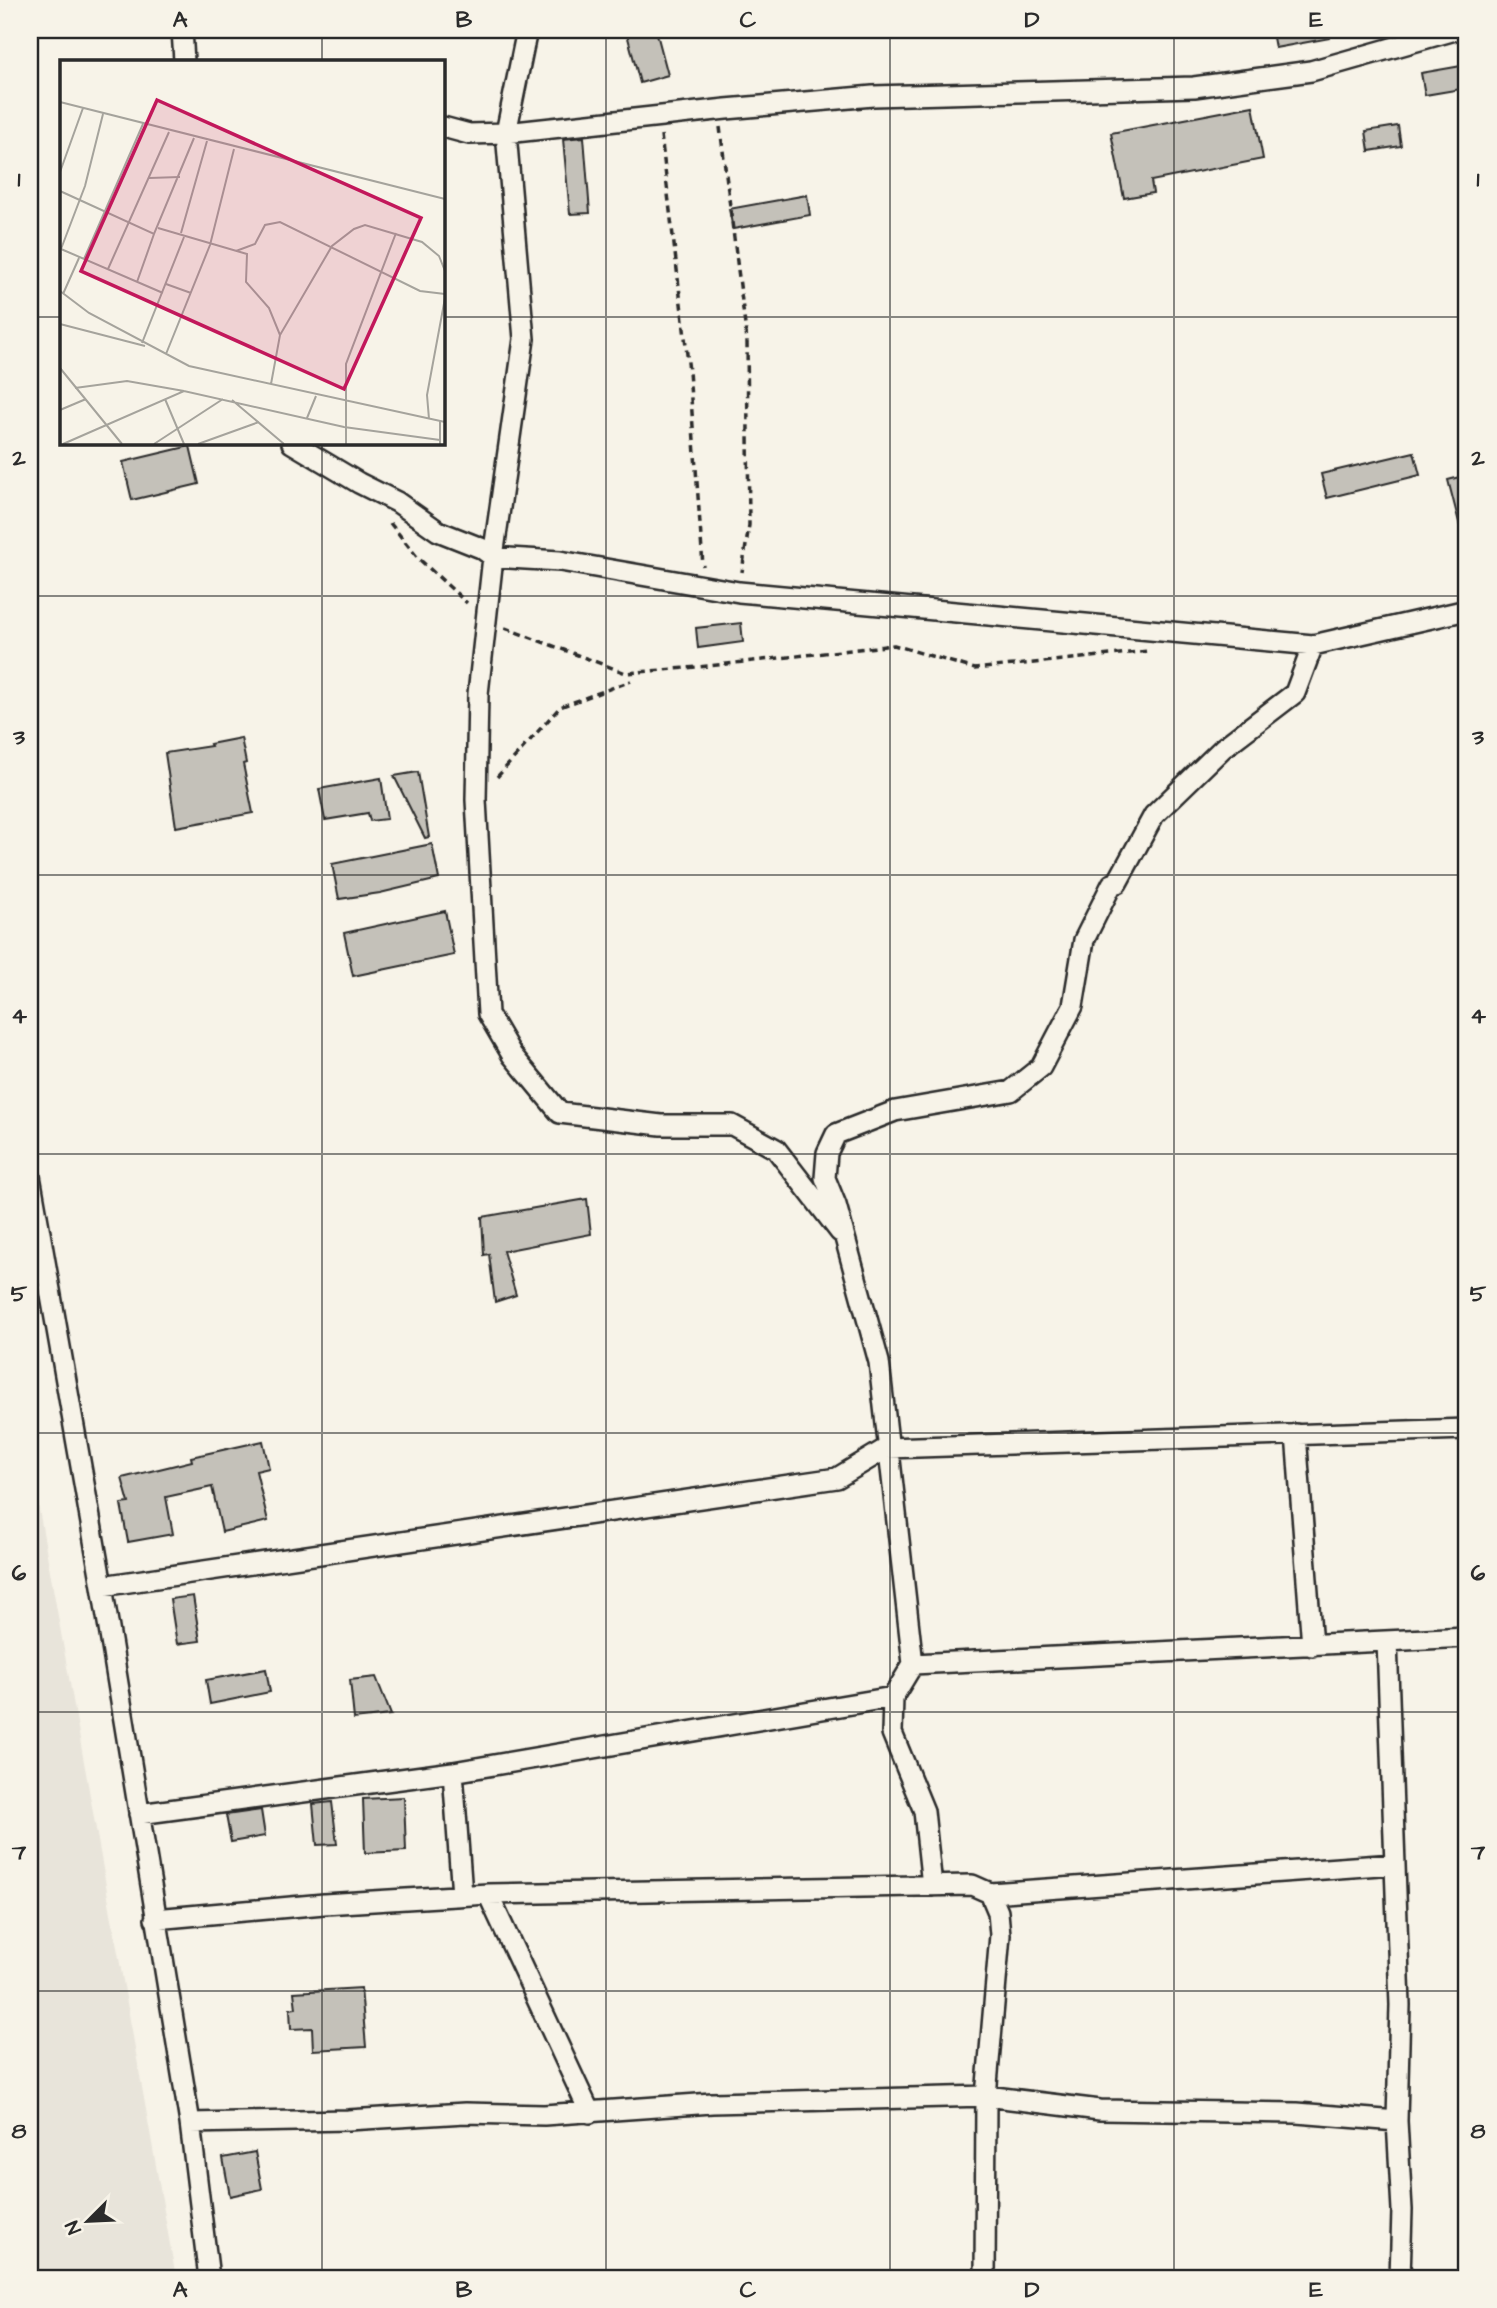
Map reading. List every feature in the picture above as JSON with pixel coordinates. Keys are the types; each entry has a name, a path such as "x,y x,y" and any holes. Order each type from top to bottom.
{"street":[{"path":"182,30 184,60"},
{"path":"527,30 506,134 524,339 493,556 478,694 476,800 488,1014 512,1055 560,1113 661,1125 732,1125 776,1149 846,1239"},
{"path":"444,127 468,134 506,134 873,96 1194,87 1311,71 1455,30"},
{"path":"294,444 397,502 439,531 481,548 493,556 560,561 739,592 1313,645 1467,610"},
{"path":"932,1886 924,1811 892,1732 893,1697 913,1664 879,1362 846,1239 825,1178 827,1153 836,1134 895,1111 1011,1091 1041,1067 1073,1006 1084,940 1112,884 1117,883 1154,815 1223,748 1295,693 1313,645"},
{"path":"30,1177 102,1586 190,2123 209,2278"},
{"path":"102,1586 837,1478 887,1448 1467,1429"},
{"path":"1296,1434 1312,1646"},
{"path":"913,1664 1467,1637"},
{"path":"1387,1641 1400,2005 1397,2121 1402,2210 1400,2278"},
{"path":"139,1814 453,1772 893,1697"},
{"path":"453,1772 462,1895"},
{"path":"155,1920 324,1904 462,1895 972,1885 990,1893 1394,1864"},
{"path":"985,2278 986,2096 1000,1935 998,1912 990,1893"},
{"path":"488,1894 590,2113"},
{"path":"190,2123 348,2120 465,2113 590,2113 712,2103 986,2096 1100,2110 1297,2113 1397,2121"}],"path":[{"path":"718,110 747,341 750,525 739,592"},
{"path":"659,117 689,370 704,586"},
{"path":"384,515 418,558 486,620 527,638 626,673 894,645 975,669 1162,650"},
{"path":"476,800 560,707 631,681"}],"shaded area":[{"path":"30,1459 176,2278 30,2278"}],"building":[{"path":"626,30 656,30 668,75 640,83"},
{"path":"1329,30 1330,38 1275,48 1272,32"},
{"path":"1467,65 1467,88 1425,95 1421,73"},
{"path":"1253,106 1263,159 1151,181 1153,193 1124,198 1111,133"},
{"path":"1398,126 1401,146 1369,151 1366,131"},
{"path":"584,137 590,213 570,214 563,139"},
{"path":"807,195 810,215 733,229 729,209"},
{"path":"190,446 199,484 132,500 123,462"},
{"path":"1414,452 1420,475 1327,498 1321,474"},
{"path":"1467,475 1467,533 1462,534 1448,480"},
{"path":"741,623 743,642 698,648 696,628"},
{"path":"241,738 246,763 243,764 253,813 176,827 165,753"},
{"path":"418,772 429,837 425,838 394,776"},
{"path":"381,778 387,819 370,821 368,813 325,820 319,789"},
{"path":"432,844 439,879 380,893 339,899 332,864"},
{"path":"445,911 454,955 353,976 344,933"},
{"path":"587,1199 591,1234 503,1251 516,1295 495,1302 489,1254 484,1255 482,1217"},
{"path":"263,1441 269,1468 256,1471 268,1521 222,1532 212,1487 166,1497 173,1534 128,1542 121,1504 129,1503 122,1478 192,1461 191,1457"},
{"path":"193,1596 200,1641 177,1644 170,1599"},
{"path":"266,1669 270,1692 210,1704 206,1680"},
{"path":"376,1677 391,1715 354,1719 350,1680"},
{"path":"404,1797 406,1851 365,1853 363,1799"},
{"path":"332,1802 337,1844 317,1845 313,1804"},
{"path":"261,1810 265,1836 231,1842 226,1815"},
{"path":"361,1988 366,2047 313,2050 312,2028 291,2029 290,2009 296,2008 294,1992"},
{"path":"255,2152 262,2189 230,2196 223,2158"}]}
